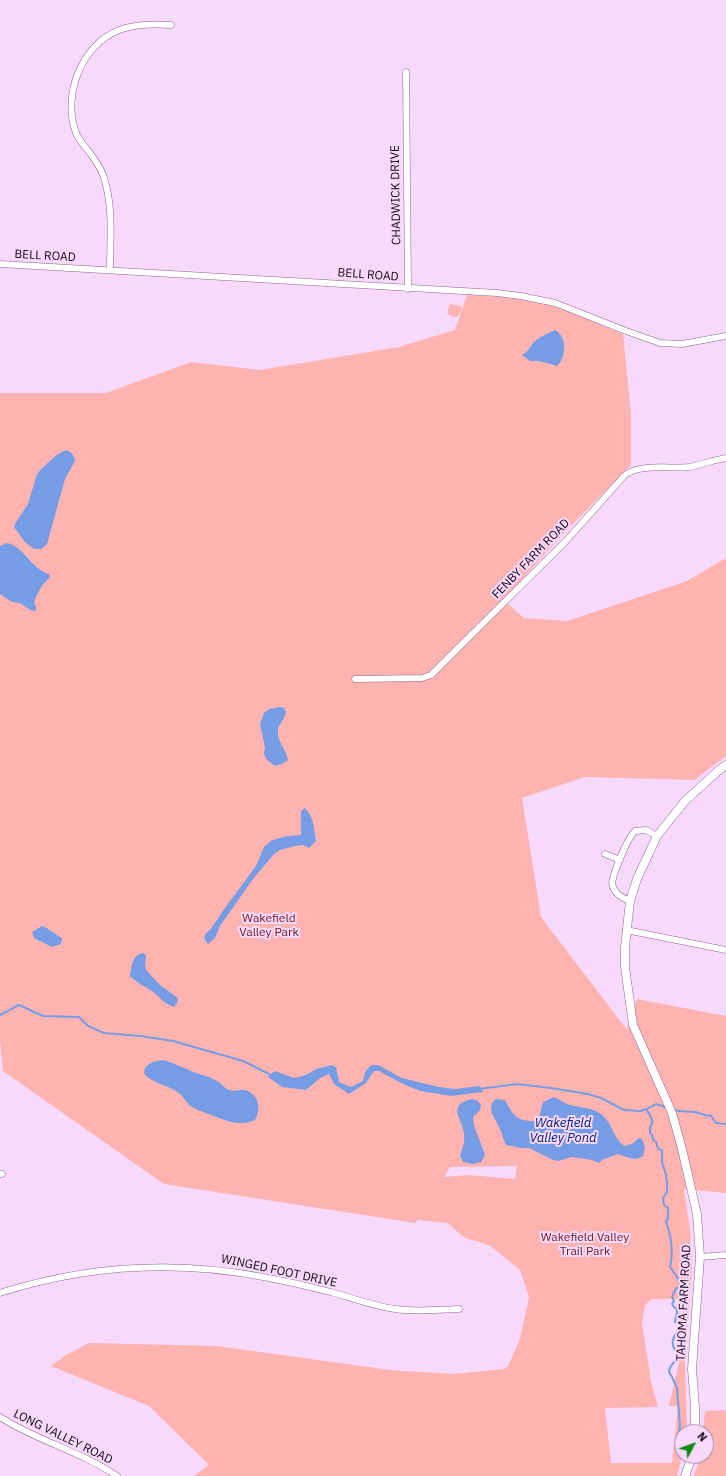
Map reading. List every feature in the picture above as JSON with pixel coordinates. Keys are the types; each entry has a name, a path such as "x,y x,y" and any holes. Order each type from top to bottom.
{"street":[{"path":"110,270 110,208 106,185 97,164 76,133 71,112 72,92 76,79 91,52 107,37 118,30 131,27 153,24 170,25"},
{"name":"CHADWICK DRIVE","path":"406,72 408,289"},
{"name":"BELL ROAD","path":"0,264 497,293 541,299 555,303 660,343 682,344 726,336"},
{"name":"FENBY FARM ROAD","path":"355,679 422,678 431,675 566,541 624,476 631,471 658,467 690,466 726,458"},
{"name":"TAHOMA FARM ROAD","path":"695,1424 692,1369 700,1256 697,1214 682,1149 672,1114 633,1025 625,967 625,947 630,901 646,859 657,836 685,801 726,765"},
{"path":"630,901 617,894 613,888 613,879 620,860 629,839 635,832 646,830 657,836"},
{"path":"605,854 620,860"},
{"path":"626,930 726,950"},
{"path":"700,1256 726,1255"},
{"name":"WINGED FOOT DRIVE","path":"0,1293 50,1279 108,1270 148,1267 202,1268 270,1278 394,1309 423,1311 458,1309"},
{"name":"LONG VALLEY ROAD","path":"0,1417 25,1432 91,1461 117,1476"},
{"path":"686,1476 690,1464"}],"green space":[{"name":"Wakefield Valley Park","path":"467,295 528,300 548,305 570,312 623,334 631,413 631,465 565,532 503,600 524,618 567,621 687,581 726,558 726,756 694,780 585,777 522,798 541,917 627,1030 637,999 726,1016 726,1193 684,1189 690,1229 692,1269 685,1362 687,1424 676,1424 678,1406 669,1406 678,1368 687,1318 688,1305 683,1299 652,1299 645,1305 642,1323 651,1381 658,1407 605,1408 611,1463 672,1463 674,1444 674,1464 680,1464 677,1476 194,1476 209,1465 149,1406 51,1366 66,1355 89,1343 217,1346 390,1370 453,1374 504,1369 508,1366 520,1339 529,1297 520,1270 489,1245 465,1238 447,1223 418,1220 415,1223 164,1184 3,1071 0,1041 0,393 106,393 191,362 260,370 399,347 455,330","holes":["517,1166 515,1179 468,1175 444,1177 450,1167"]},
{"path":"450,304 461,306 462,309 458,316 455,317 447,313"},
{"path":"725,1410 726,1412 726,1476 694,1476 698,1464 714,1464 714,1424 704,1424 705,1411"}],"water":[{"path":"555,330 562,337 564,342 564,353 557,366 539,361 530,361 522,355 538,339"},
{"path":"66,450 72,454 75,461 65,479 47,544 41,549 34,549 24,541 14,527 28,504 37,474 58,454"},
{"path":"6,543 12,544 38,568 49,574 50,577 41,587 36,597 34,603 36,611 30,610 20,603 12,602 0,594 0,546"},
{"path":"280,707 284,708 286,712 278,729 278,737 288,760 275,766 267,760 264,754 265,747 260,724 264,713 269,709"},
{"path":"305,808 312,819 316,841 309,848 303,845 295,846 280,850 274,854 253,879 220,926 215,938 208,944 204,938 206,933 211,929 256,866 264,847 272,840 288,836 301,835 301,811"},
{"path":"42,926 62,938 61,944 52,947 34,938 32,932"},
{"path":"143,953 146,955 145,966 147,971 160,985 178,998 174,1007 130,976 135,958"},
{"path":"164,1060 213,1079 229,1090 248,1091 257,1099 258,1111 255,1120 238,1123 200,1111 189,1105 179,1093 148,1078 144,1074 145,1068 149,1064"},
{"path":"332,1065 336,1067 339,1082 351,1087 363,1081 365,1072 371,1065 378,1065 402,1078 439,1087 455,1089 480,1086 483,1092 451,1096 420,1091 379,1071 374,1071 366,1083 349,1094 334,1084 329,1074 320,1078 306,1090 282,1087 268,1077 275,1071 294,1078 306,1075 316,1069"},
{"name":"Wakefield Valley Pond","path":"554,1097 572,1106 597,1111 608,1121 618,1140 624,1146 632,1144 639,1138 642,1139 645,1147 643,1156 634,1159 618,1154 602,1160 599,1163 592,1160 572,1157 558,1161 529,1148 506,1145 491,1109 491,1105 496,1099 505,1100 510,1110 519,1118 534,1121 539,1117 543,1102"},
{"path":"472,1099 478,1101 481,1105 480,1110 473,1117 474,1125 485,1155 481,1162 473,1164 463,1162 460,1155 464,1144 464,1133 458,1112 460,1105"}],"waterway":[{"path":"0,1015 19,1005 43,1016 79,1017 88,1026 104,1033 173,1041 243,1061 273,1076"},
{"path":"479,1089 517,1084 588,1094 601,1098 624,1110 640,1111 656,1104 668,1108"},
{"path":"646,1109 652,1121 650,1133 653,1140 656,1142 658,1149 662,1150 662,1162 667,1183 667,1192 663,1198 664,1205 668,1208 668,1219 666,1221 671,1238 672,1250 670,1267 680,1281 679,1286 675,1290 672,1297 674,1301 672,1304 677,1312 675,1322 680,1323 673,1341 675,1350 679,1355 669,1369 677,1388 680,1424"},
{"path":"674,1110 695,1112 706,1116 711,1116 716,1123 726,1124"}],"park label":[{"name":"Wakefield Valley Trail Park","path":"585,1245"}]}
